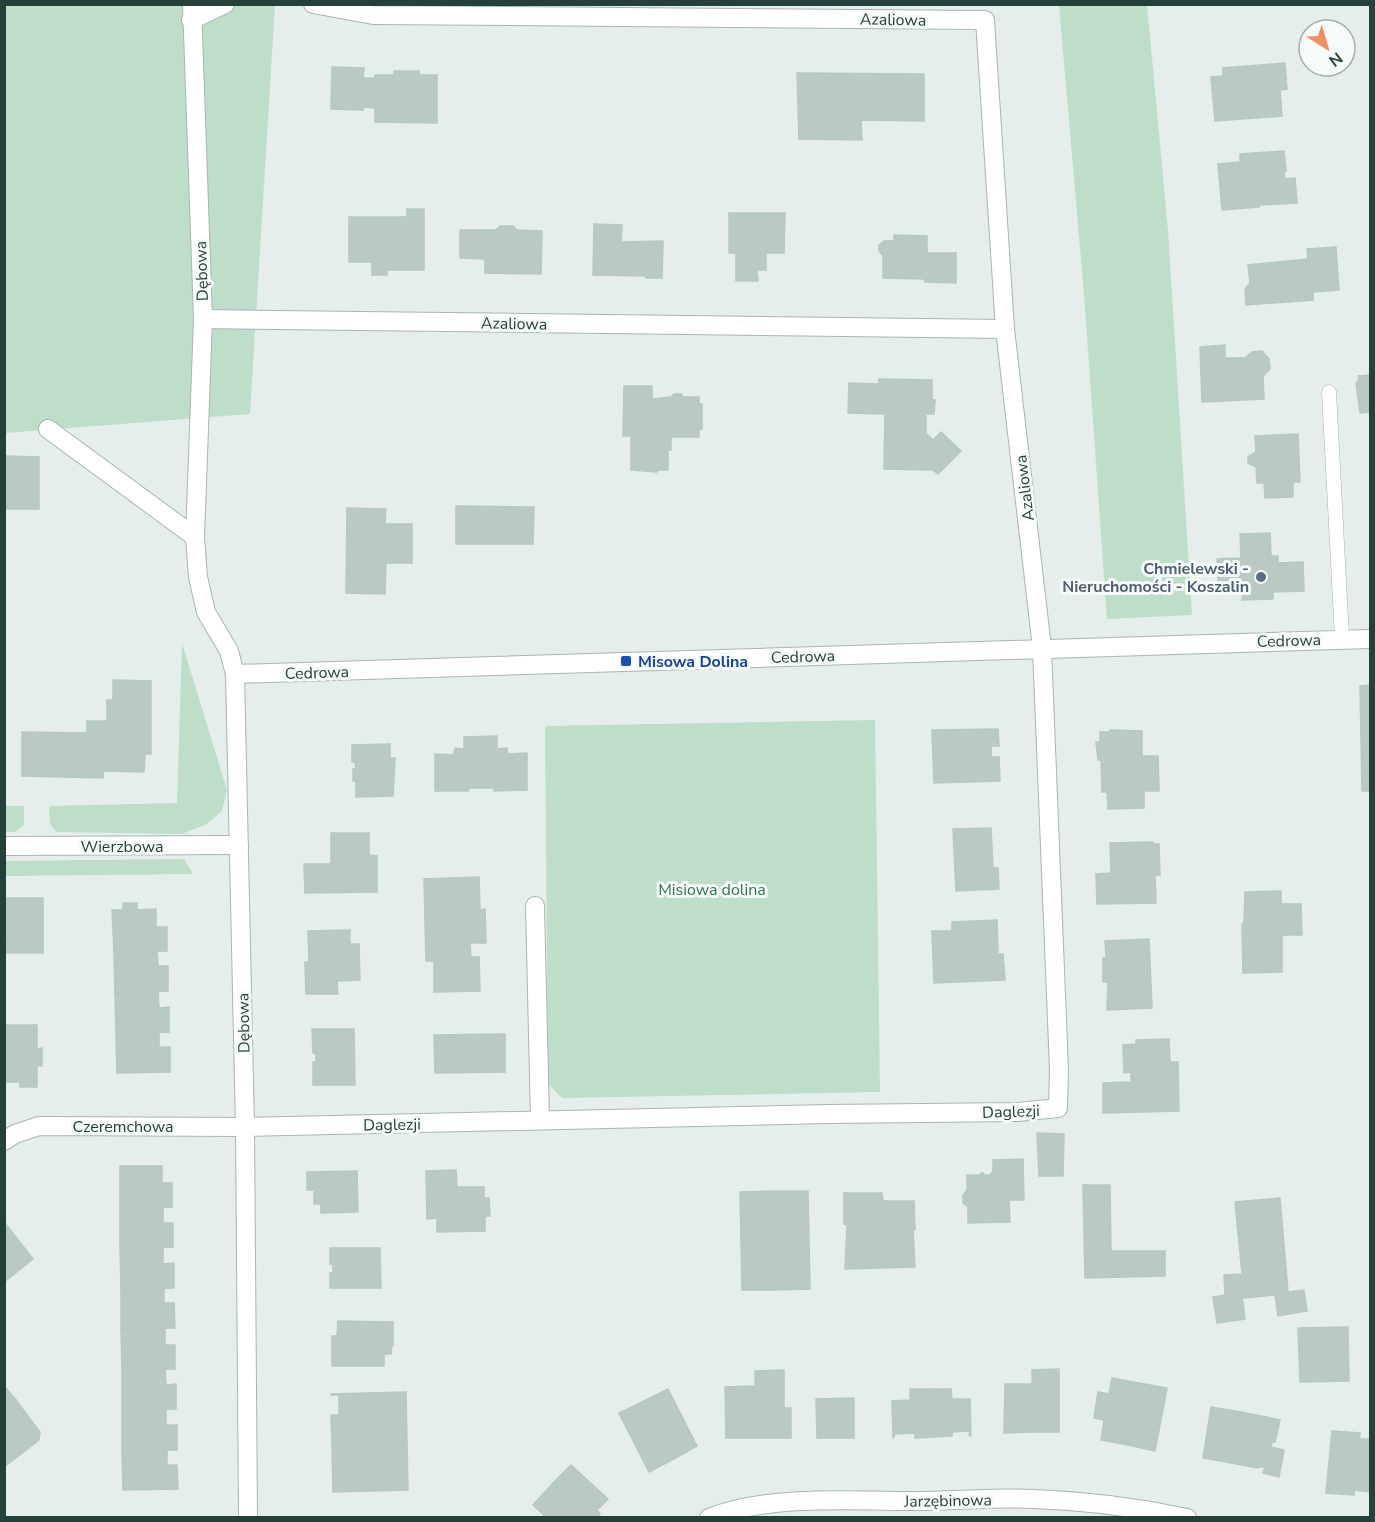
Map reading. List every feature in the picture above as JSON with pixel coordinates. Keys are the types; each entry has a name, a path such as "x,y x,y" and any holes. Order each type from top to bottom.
{"street":[{"path":"191,12 225,4"},
{"name":"Azaliowa","path":"313,4 373,15 985,20 1005,328 1042,648"},
{"name":"Dębowa","path":"191,12 203,319 195,537 198,577 206,612 229,651 236,674 245,1127 248,1518"},
{"name":"Azaliowa","path":"203,319 1005,328"},
{"path":"48,429 195,537"},
{"name":"Cedrowa","path":"236,674 1341,638 1371,639"},
{"name":"Daglezji","path":"245,1127 828,1113 1018,1112 1058,1108 1059,1070 1042,648"},
{"name":"Wierzbowa","path":"4,846 239,845"},
{"path":"535,906 540,1120"},
{"name":"Czeremchowa","path":"4,1141 15,1134 39,1126 245,1127"},
{"name":"Jarzębinowa","path":"709,1518 722,1512 755,1504 851,1509 1032,1499 1131,1506 1187,1518"}],"lane":[{"path":"1329,392 1341,638"}],"green space":[{"path":"5,5 275,5 250,414 5,433"},
{"path":"1059,5 1147,5 1168,230 1192,615 1107,619 1084,294"},
{"path":"182,643 227,790 222,811 207,824 182,834 56,832 50,824 49,806 177,803"},
{"name":"Misiowa dolina","path":"875,720 880,1092 562,1098 548,1084 545,726"},
{"path":"5,806 24,806 24,825 15,832 5,832"},
{"path":"184,859 193,874 5,876 5,861"}],"building":[{"path":"1285,63 1287,89 1280,90 1282,116 1215,121 1211,77 1223,76 1223,68"},
{"path":"332,67 364,68 363,78 375,78 375,75 394,75 394,71 419,71 419,75 437,75 437,123 375,122 375,108 331,109"},
{"path":"797,73 924,74 924,121 861,120 862,140 799,139"},
{"path":"1284,151 1285,179 1295,178 1297,203 1222,210 1218,164 1240,162 1240,154"},
{"path":"407,209 424,209 424,270 387,270 387,275 372,275 372,262 349,262 349,217 407,217"},
{"path":"729,213 785,213 784,253 766,253 766,270 757,270 758,281 736,281 736,253 729,253"},
{"path":"594,224 622,225 621,242 663,241 662,278 593,275"},
{"path":"500,226 513,226 517,230 542,231 541,274 485,273 485,259 460,258 460,230 496,230"},
{"path":"894,235 927,236 927,253 956,253 956,283 925,282 925,279 883,278 883,256 879,251 879,245 884,241 894,241"},
{"path":"1336,247 1339,290 1313,292 1313,300 1246,305 1245,289 1250,283 1248,265 1308,259 1307,249"},
{"path":"1225,345 1225,358 1245,358 1252,352 1262,351 1269,359 1270,369 1263,376 1264,399 1202,402 1200,347"},
{"path":"1370,375 1370,412 1360,413 1356,383 1359,380 1358,376"},
{"path":"879,379 932,380 932,400 935,400 934,414 926,414 926,433 933,440 941,432 961,451 938,474 933,470 884,469 885,414 848,413 849,383 879,384"},
{"path":"624,386 652,386 652,399 671,397 674,394 681,394 683,397 699,397 699,404 702,404 702,429 699,430 699,437 671,437 671,450 668,450 668,470 657,472 631,470 631,436 623,436"},
{"path":"1298,434 1300,482 1293,482 1293,497 1265,498 1264,483 1257,483 1256,467 1248,463 1248,457 1256,452 1255,436"},
{"path":"4,456 39,457 39,509 4,509"},
{"path":"456,506 534,507 533,544 456,544"},
{"path":"347,508 386,509 385,524 412,524 412,563 386,563 385,594 346,593"},
{"name":"Chmielewski - Nieruchomości - Koszalin","path":"1270,533 1271,556 1278,556 1278,563 1303,562 1304,591 1273,592 1273,599 1242,600 1243,593 1219,594 1217,559 1241,558 1240,534"},
{"path":"113,680 151,681 151,754 145,754 144,772 103,771 103,778 22,776 22,732 87,733 87,721 107,721 107,700 113,700"},
{"path":"1370,685 1370,791 1362,791 1360,686"},
{"path":"998,729 999,746 991,746 991,757 999,757 1000,781 934,783 932,730"},
{"path":"1110,730 1142,731 1142,756 1158,756 1159,791 1144,791 1144,808 1108,809 1107,792 1102,792 1101,760 1098,760 1096,742 1100,742 1100,732 1110,732"},
{"path":"497,736 497,749 507,748 508,754 527,753 527,790 494,791 494,788 469,788 468,791 435,791 435,754 453,755 455,748 464,749 464,737"},
{"path":"390,744 390,758 395,758 393,796 356,797 353,769 356,769 355,762 352,762 352,745"},
{"path":"991,828 993,868 998,868 999,889 956,891 953,829"},
{"path":"331,833 369,833 369,855 377,856 377,892 305,893 304,864 331,864"},
{"path":"1153,842 1153,844 1159,844 1160,875 1155,875 1156,903 1097,904 1096,874 1111,873 1110,843"},
{"path":"479,877 480,910 485,909 486,943 470,943 471,957 479,957 480,991 434,992 434,961 426,961 424,879"},
{"path":"1281,891 1281,904 1301,904 1302,935 1282,935 1282,972 1243,973 1242,924 1244,923 1245,892"},
{"path":"6,898 43,898 43,953 7,953"},
{"path":"123,903 137,903 137,910 156,909 156,927 167,927 167,951 114,952 112,910 123,910"},
{"path":"997,920 998,954 1003,954 1005,980 934,983 932,931 952,931 952,922"},
{"path":"350,930 350,944 359,944 360,980 337,981 338,994 306,994 305,962 309,962 308,931"},
{"path":"1149,939 1152,1008 1107,1010 1108,982 1103,982 1103,958 1106,958 1105,941"},
{"path":"157,951 158,966 168,966 168,991 115,993 114,952"},
{"path":"158,991 159,1008 169,1007 169,1032 116,1034 115,993"},
{"path":"4,1025 37,1025 37,1049 42,1048 42,1066 37,1065 37,1087 20,1087 20,1082 4,1082"},
{"path":"312,1029 354,1029 355,1085 313,1085 313,1062 316,1062 316,1053 313,1053"},
{"path":"159,1033 159,1047 170,1047 170,1072 117,1073 116,1034"},
{"path":"505,1034 505,1072 435,1073 434,1035"},
{"path":"1169,1039 1170,1062 1178,1062 1179,1111 1103,1113 1103,1083 1131,1082 1131,1072 1124,1073 1123,1045 1136,1044 1136,1040"},
{"path":"1037,1133 1064,1134 1063,1176 1039,1176"},
{"path":"1023,1159 1024,1200 1009,1200 1010,1222 968,1223 968,1207 963,1203 963,1195 967,1190 967,1175 983,1173 983,1175 991,1175 993,1160"},
{"path":"120,1166 162,1166 162,1183 172,1183 172,1207 120,1208"},
{"path":"456,1170 457,1187 484,1187 484,1198 489,1198 490,1216 485,1216 485,1231 437,1232 437,1218 427,1219 426,1171"},
{"path":"357,1171 358,1212 321,1213 321,1204 314,1204 314,1190 307,1190 307,1172"},
{"path":"1083,1185 1110,1185 1111,1251 1165,1251 1165,1276 1085,1278"},
{"path":"774,1191 808,1191 810,1289 776,1290"},
{"path":"774,1191 776,1290 742,1290 740,1192"},
{"path":"844,1193 882,1193 883,1201 914,1201 915,1267 845,1269 847,1225 844,1224"},
{"path":"1280,1198 1288,1292 1304,1290 1307,1311 1278,1316 1275,1295 1244,1298 1242,1296 1245,1319 1217,1323 1213,1297 1225,1295 1224,1275 1242,1274 1235,1202"},
{"path":"163,1207 163,1223 173,1223 173,1247 120,1248 120,1208"},
{"path":"4,1222 33,1259 4,1282"},
{"path":"120,1248 163,1248 163,1264 174,1263 174,1288 121,1289"},
{"path":"330,1248 380,1248 381,1288 330,1288 330,1273 333,1273 333,1264 330,1264"},
{"path":"164,1288 164,1303 174,1303 175,1328 121,1329 121,1289"},
{"path":"338,1321 393,1322 393,1345 391,1354 384,1354 384,1366 332,1366 332,1336 337,1336"},
{"path":"1348,1327 1349,1381 1300,1382 1298,1328"},
{"path":"165,1328 165,1345 175,1345 175,1369 122,1370 121,1329"},
{"path":"165,1369 166,1385 176,1384 176,1409 122,1410 122,1370"},
{"path":"1059,1369 1059,1432 1033,1432 1032,1370"},
{"path":"784,1370 784,1408 791,1408 791,1438 756,1438 755,1371"},
{"path":"1112,1378 1139,1383 1128,1445 1101,1440 1104,1420 1094,1418 1098,1392 1109,1394"},
{"path":"1139,1383 1167,1388 1155,1451 1128,1445"},
{"path":"1005,1384 1032,1384 1033,1432 1004,1433"},
{"path":"4,1386 16,1400 4,1409"},
{"path":"755,1386 756,1438 726,1438 725,1387"},
{"path":"668,1389 697,1446 674,1459 644,1401"},
{"path":"910,1389 933,1389 933,1437 915,1438 915,1433 895,1434 893,1438 892,1401 910,1400"},
{"path":"933,1389 951,1389 952,1399 970,1399 971,1436 970,1431 952,1432 952,1436 933,1437"},
{"path":"406,1392 407,1442 332,1444 331,1415 339,1415 339,1395 331,1394"},
{"path":"854,1398 854,1438 817,1438 816,1399"},
{"path":"16,1400 27,1415 4,1432 4,1409"},
{"path":"644,1401 674,1459 649,1472 619,1413"},
{"path":"1211,1407 1241,1412 1231,1463 1203,1458"},
{"path":"166,1409 166,1425 177,1425 177,1450 122,1450 122,1410"},
{"path":"1241,1412 1267,1417 1258,1468 1231,1463"},
{"path":"27,1415 40,1432 39,1440 4,1467 4,1432"},
{"path":"1267,1417 1280,1420 1275,1442 1272,1442 1271,1447 1284,1450 1279,1477 1263,1473 1265,1467 1258,1467"},
{"path":"1332,1431 1360,1433 1354,1495 1326,1493"},
{"path":"1359,1439 1370,1439 1370,1492 1354,1490"},
{"path":"407,1442 408,1490 333,1492 332,1444"},
{"path":"122,1450 167,1450 167,1465 177,1465 178,1489 123,1490"},
{"path":"571,1465 608,1499 597,1510 600,1514 597,1518 590,1518 553,1483"},
{"path":"553,1483 590,1518 547,1518 533,1505"}],"place":[{"name":"Chmielewski - Nieruchomości - Koszalin","path":"1261,577"},
{"name":"Misowa Dolina","path":"626,661"}]}
